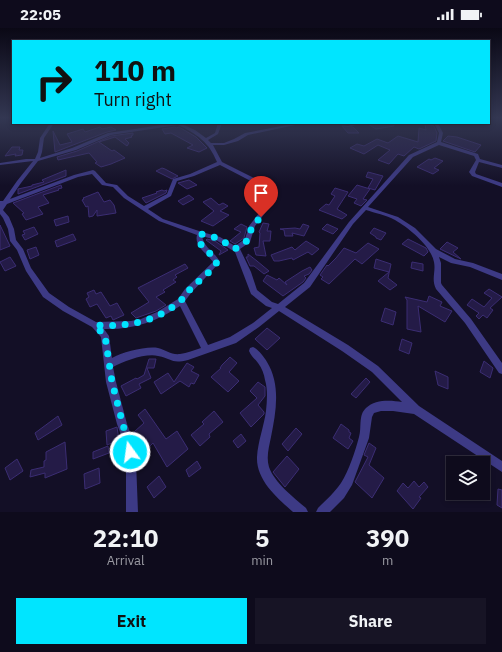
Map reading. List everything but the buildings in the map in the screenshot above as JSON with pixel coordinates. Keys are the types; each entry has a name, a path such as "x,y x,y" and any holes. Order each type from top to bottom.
{"street":[{"path":"42,141 37,160 3,203 0,210 5,215 14,241 20,249 28,269 46,295 66,309 95,325 105,336 108,365 122,424 129,443 131,461 132,512"},
{"path":"0,164 37,160 74,149 93,141"},
{"path":"207,141 216,151 220,163 265,186 266,208 252,226 248,240 235,249"},
{"path":"210,144 224,144 234,141"},
{"path":"108,365 119,359 149,351 180,358 233,340 307,285 316,270 338,242 351,222 415,153 428,150 439,143 472,153 477,156 478,160 502,167"},
{"path":"478,160 472,172 474,175 502,185"},
{"path":"145,208 169,195 175,180 192,176 220,163"},
{"path":"3,203 76,176 93,172 104,184 115,186 126,197 145,208 161,220 201,234 218,238 238,251 248,272 254,292 269,304 279,307 345,348 375,369 416,408 502,467"},
{"path":"364,208 396,218 413,230 434,251 453,261 471,265 502,278"},
{"path":"95,325 122,325 149,320 164,314 181,301 188,291 217,262 215,257 202,248 199,236 201,234"},
{"path":"434,251 438,263 437,278 439,287 468,321 502,370"},
{"path":"181,301 206,349"},
{"path":"253,351 260,357 267,371 271,385 271,407 264,450 264,469 277,488 302,512"},
{"path":"322,512 345,487 364,436 367,426 366,417 369,411 375,408 389,406 416,408"}],"route":[{"path":"130,452 129,443 122,424 108,365 105,336 95,325 138,323 164,314 181,301 188,291 208,273 217,262 215,257 202,248 199,242 199,236 201,234 218,238 235,249 246,243 254,222 261,217"}]}
